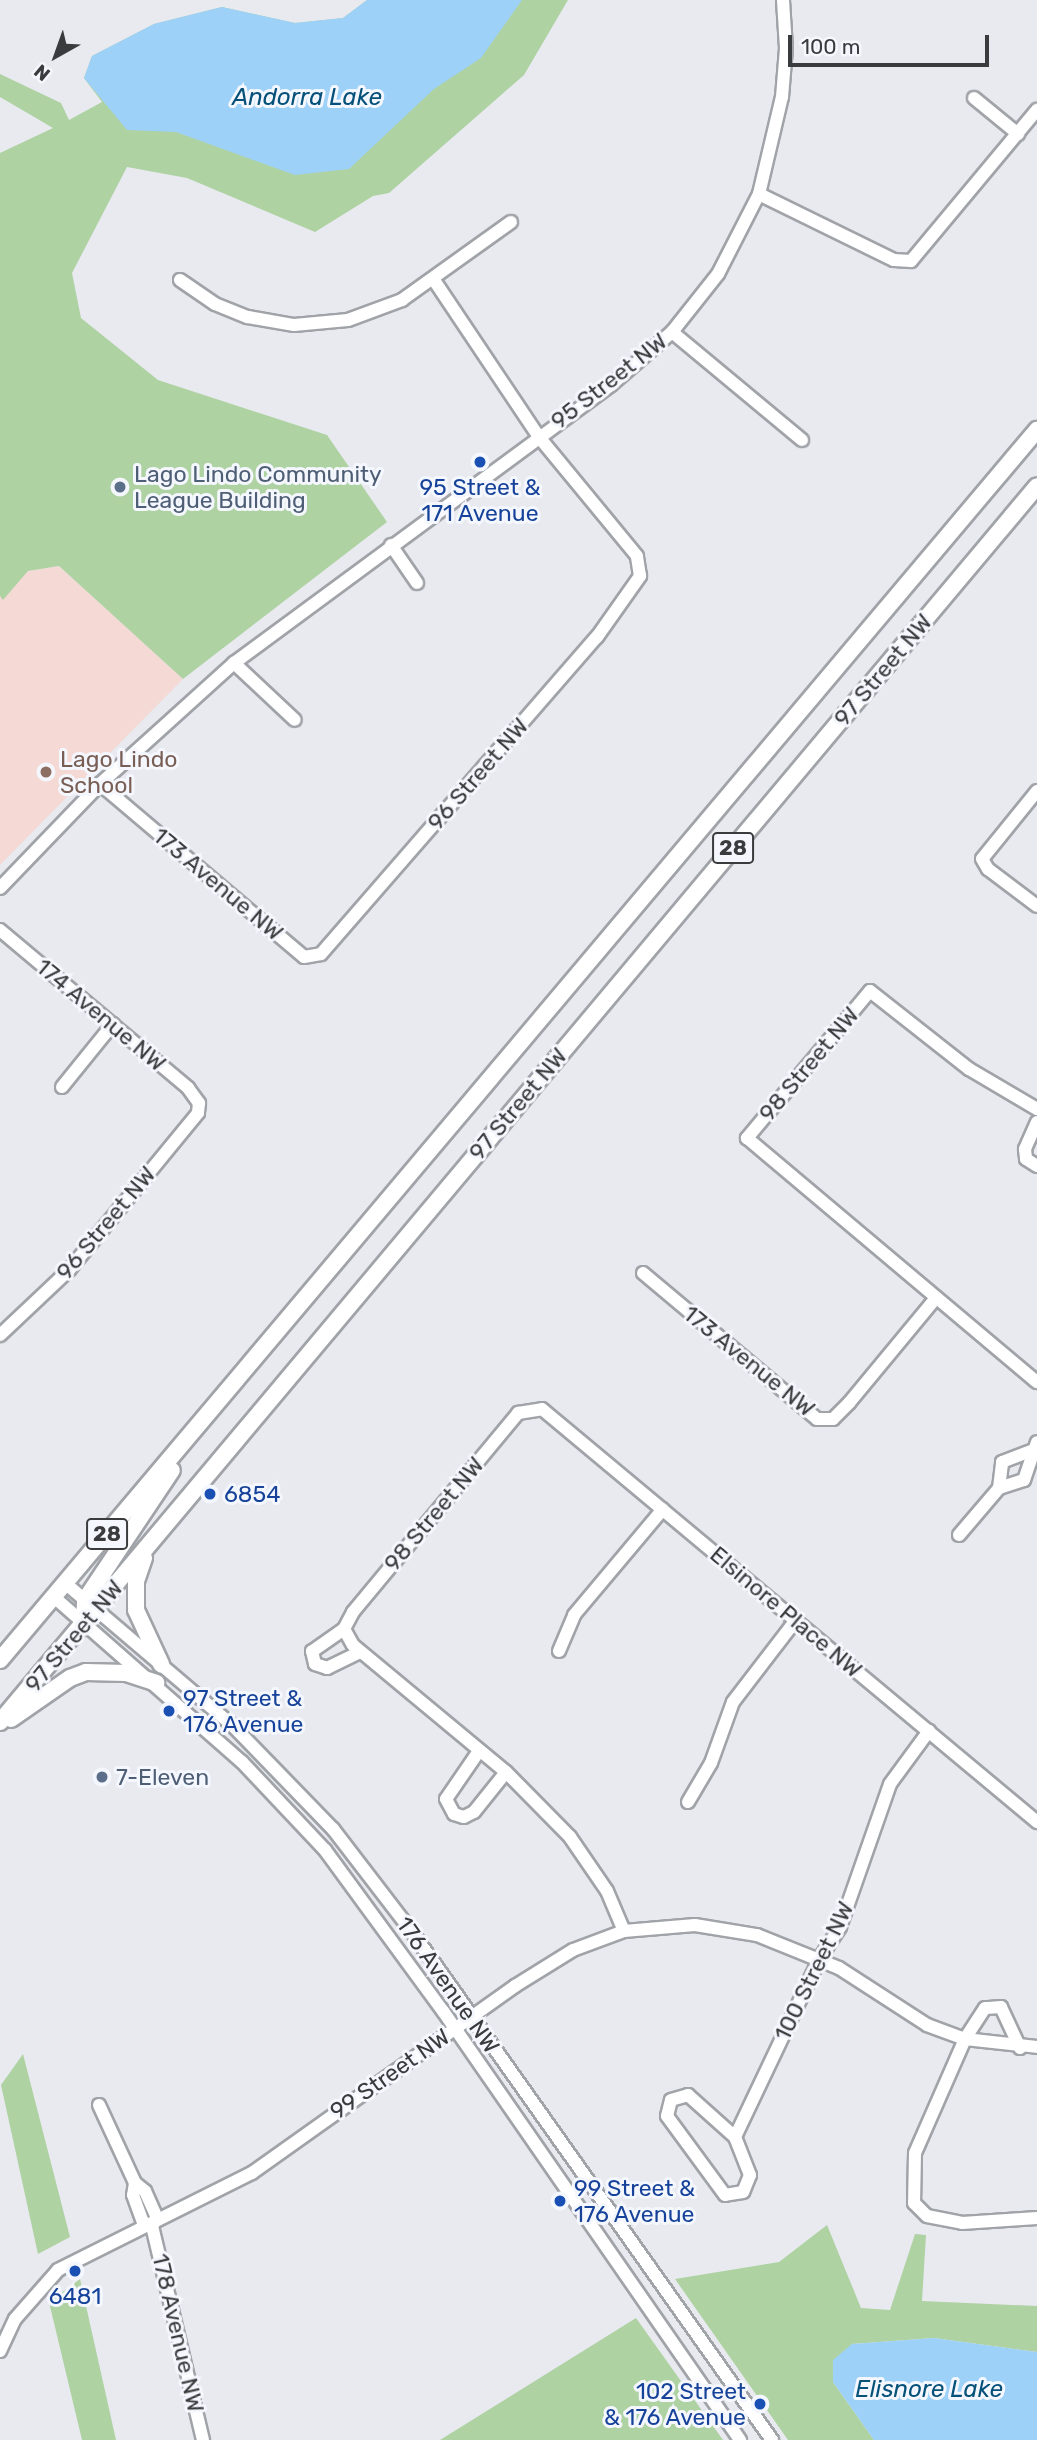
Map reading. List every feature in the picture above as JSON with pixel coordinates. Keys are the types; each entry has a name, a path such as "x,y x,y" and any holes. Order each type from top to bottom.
{"main road":[{"name":"97 Street NW","path":"0,1660 1037,430"},
{"name":"97 Street NW","path":"91,1604 147,1549 1037,486"},
{"path":"84,1622 91,1604 214,1407"},
{"path":"147,1549 136,1581 136,1610 161,1664"},
{"name":"97 Street NW","path":"0,1724 84,1622"},
{"path":"0,1724 70,1678 86,1672 126,1673 156,1683"}],"street":[{"name":"95 Street NW","path":"0,888 100,783 234,663 611,385 672,332 718,274 759,194 782,97 786,48 783,0"},
{"path":"974,98 1018,134"},
{"path":"759,194 894,260 912,261 1037,110"},
{"path":"180,279 228,310 294,325 357,317 402,300 511,222"},
{"path":"434,279 539,437"},
{"path":"672,332 802,440"},
{"name":"96 Street NW","path":"304,957 321,954 597,637 639,576 637,556 539,437"},
{"path":"391,545 417,583"},
{"path":"234,663 295,720"},
{"name":"173 Avenue NW","path":"100,783 304,957"},
{"path":"1037,791 982,859 988,869 1037,906"},
{"name":"174 Avenue NW","path":"0,930 188,1088 199,1103"},
{"name":"98 Street NW","path":"936,1298 747,1138 870,991 969,1069 1037,1109"},
{"path":"62,1087 113,1024"},
{"name":"96 Street NW","path":"0,1335 69,1270 198,1114 199,1103"},
{"path":"1037,1122 1025,1149 1026,1159 1037,1166"},
{"name":"173 Avenue NW","path":"643,1273 817,1419 833,1419 849,1403 936,1298"},
{"path":"936,1298 1037,1382"},
{"name":"98 Street NW","path":"360,1651 327,1668 315,1664 312,1651 344,1629 518,1413 532,1407"},
{"name":"Elsinore Place NW","path":"532,1407 553,1417 1037,1822"},
{"path":"999,1488 1002,1462 1034,1447"},
{"path":"960,1535 999,1488 1024,1480 1030,1470 1034,1447"},
{"path":"559,1651 574,1615 663,1509"},
{"name":"176 Avenue NW","path":"65,1583 254,1745 333,1829 472,2016 772,2440"},
{"name":"176 Avenue NW","path":"54,1597 156,1683 264,1783 310,1834 455,2028 740,2440"},
{"path":"688,1801 711,1763 733,1702 796,1620"},
{"path":"344,1629 360,1651 506,1772 570,1838 607,1891 624,1931"},
{"name":"100 Street NW","path":"735,2137 820,1958 840,1927 890,1784 929,1731"},
{"path":"479,1751 446,1799 454,1814 464,1817 474,1812 506,1772"},
{"name":"99 Street NW","path":"0,2351 15,2319 58,2270 152,2226 252,2173 472,2016 573,1950 624,1931 695,1925 757,1935 820,1958"},
{"path":"820,1958 927,2025 965,2039 1020,2048 1037,2047"},
{"path":"1020,2048 1007,2016 997,2005 985,2008 965,2039 915,2153 914,2203 927,2216 962,2223 1037,2218"},
{"path":"688,2095 735,2137 750,2175 743,2192 725,2195 667,2116 671,2100 688,2095"},
{"path":"99,2105 135,2183 133,2195 140,2213 152,2226"},
{"name":"178 Avenue NW","path":"152,2226 203,2440"}],"shaded area":[{"name":"Lago Lindo School","path":"59,566 183,679 0,865 0,596 3,599 28,571"}],"green space":[{"path":"367,0 568,0 524,75 389,193 373,196 315,232 187,178 127,167 72,273 81,318 158,380 327,435 387,522 183,679 59,566 28,571 3,600 0,596 0,153 53,128 0,97 0,74 61,103 69,120 102,102 84,78 92,56 154,24 222,7 295,23 343,18"},
{"path":"23,2054 70,2237 38,2254 1,2085"},
{"path":"827,2225 861,2308 890,2310 915,2234 926,2235 922,2301 1037,2306 1037,2352 934,2338 852,2344 833,2382 874,2440 788,2440 675,2279 779,2262"},
{"path":"80,2279 116,2440 82,2440 49,2302"},
{"path":"636,2318 723,2440 440,2440"}],"water":[{"name":"Andorra Lake","path":"367,0 522,0 481,58 434,89 349,169 295,175 176,132 127,130 84,78 92,56 154,24 222,7 295,23 343,18"},
{"name":"Elisnore Lake","path":"934,2338 1037,2352 1037,2440 874,2440 833,2382 833,2360 852,2344"}],"place":[{"name":"95 Street & 171 Avenue","path":"480,462"},
{"name":"Lago Lindo Community League Building","path":"120,487"},
{"name":"Lago Lindo School","path":"46,772"},
{"name":"6854","path":"210,1494"},
{"name":"97 Street & 176 Avenue","path":"169,1711"},
{"name":"7-Eleven","path":"102,1777"},
{"name":"99 Street & 176 Avenue","path":"560,2201"},
{"name":"6481","path":"75,2271"},
{"name":"102 Street & 176 Avenue","path":"760,2404"}]}
